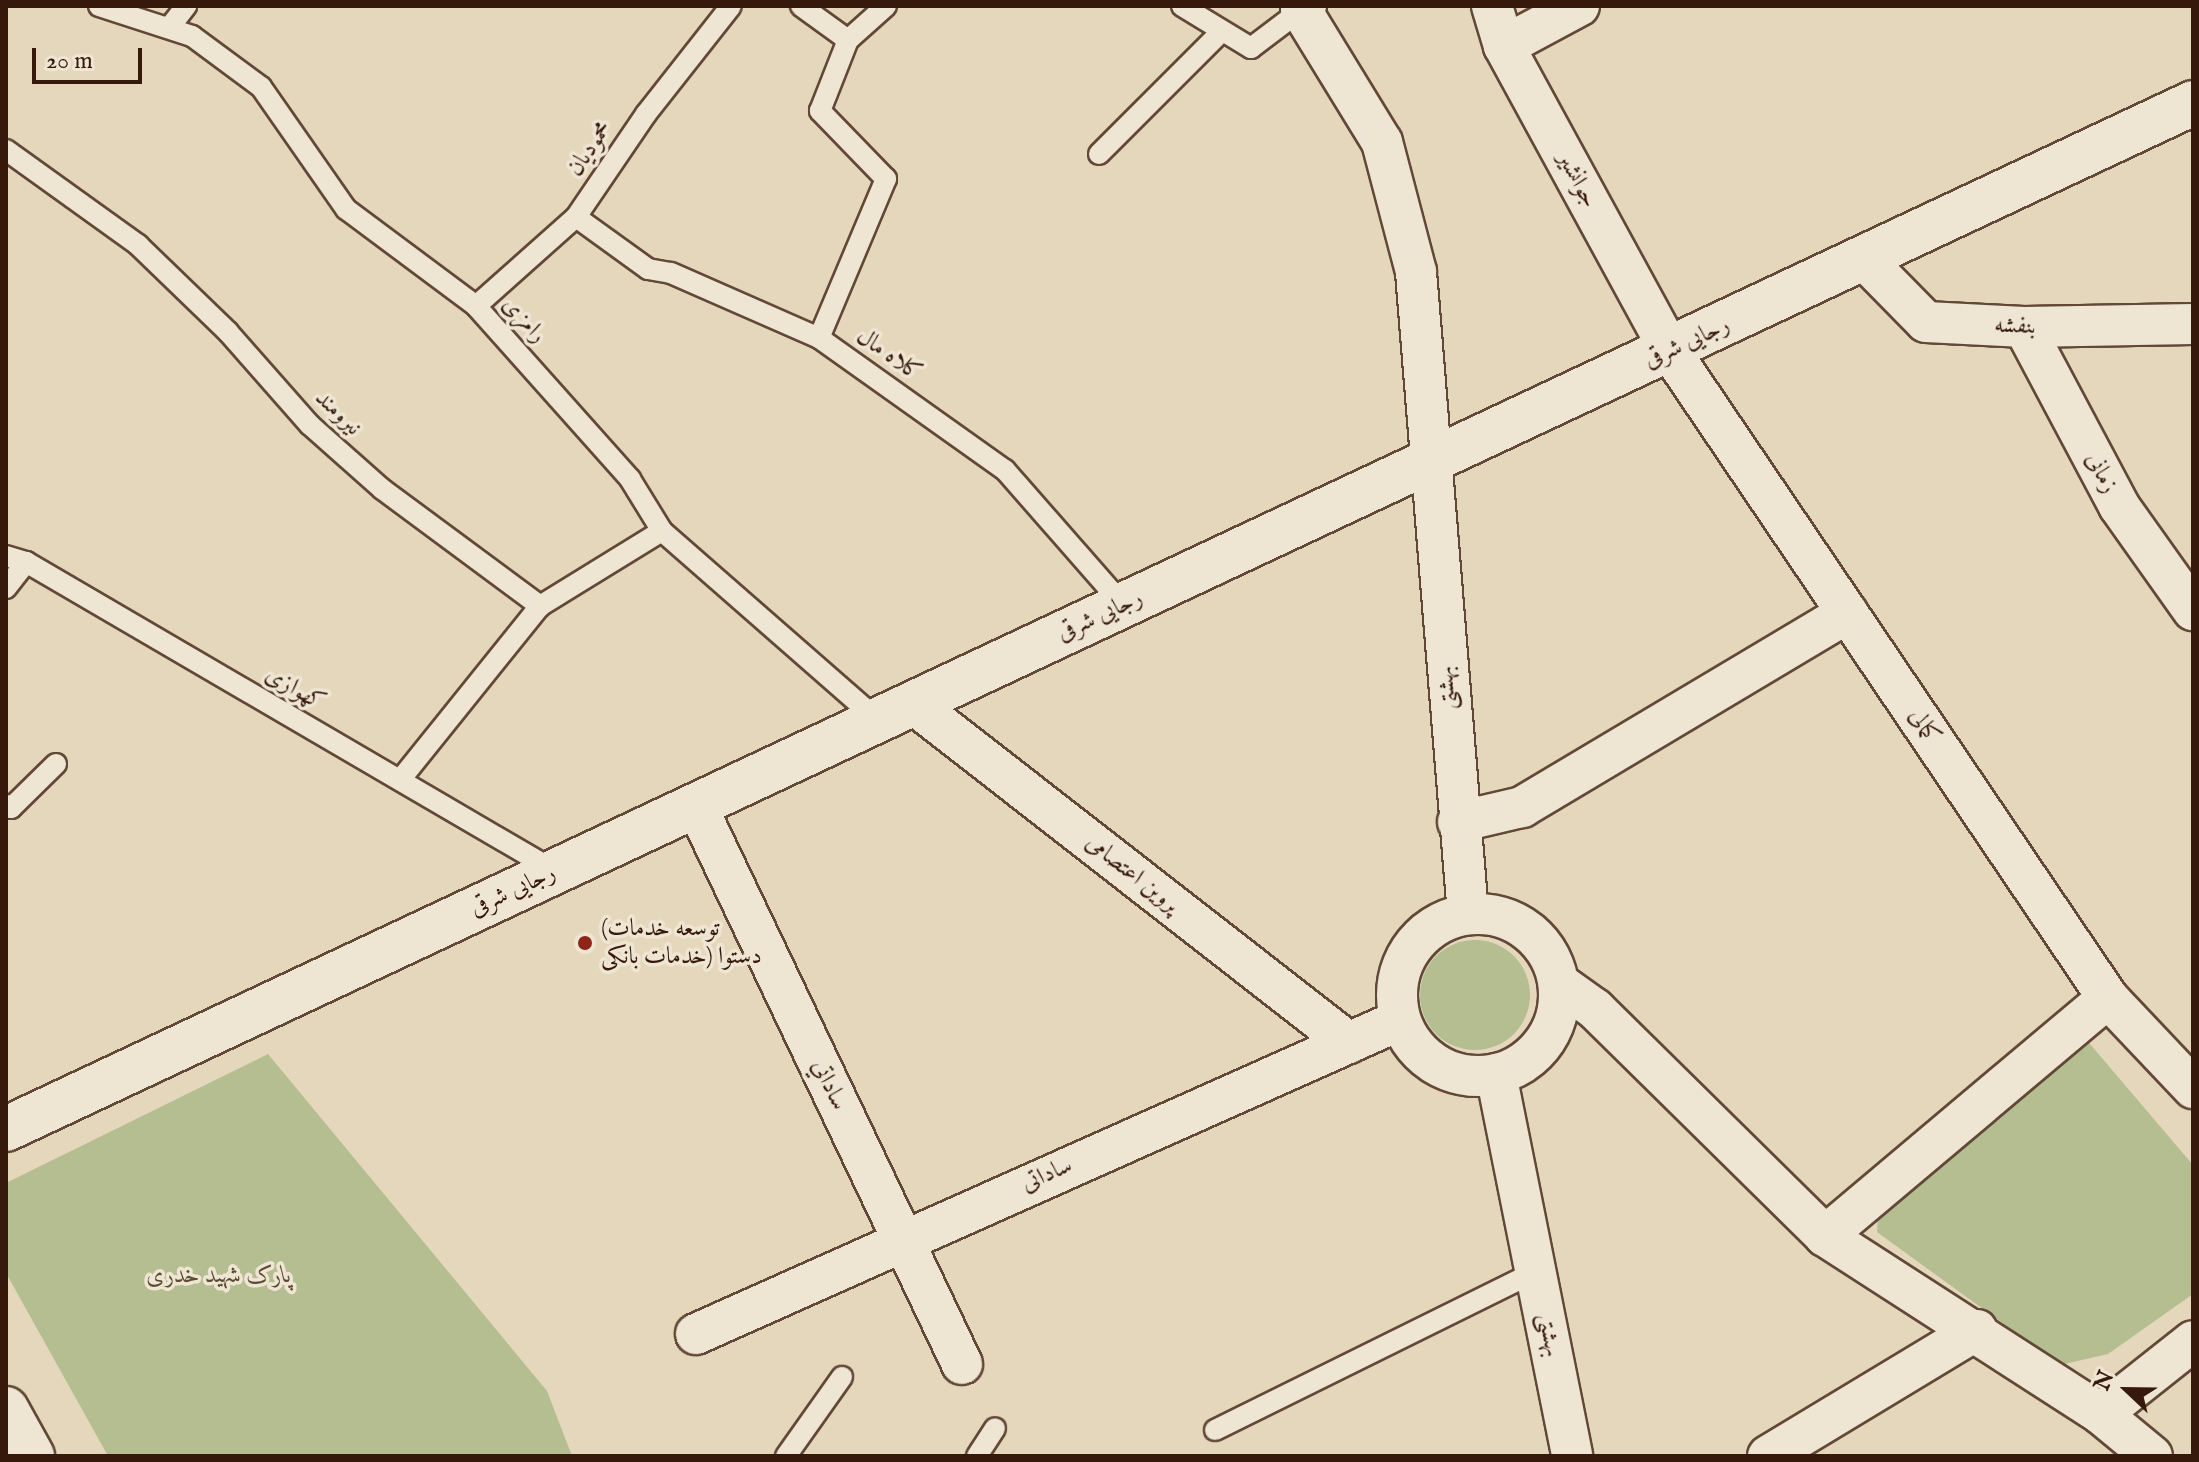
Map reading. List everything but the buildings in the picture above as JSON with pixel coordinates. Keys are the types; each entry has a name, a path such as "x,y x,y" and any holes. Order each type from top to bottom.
{"street":[{"name":"جوانشیر","path":"1492,6 1504,46 1670,351"},
{"path":"1504,46 1579,6"},
{"name":"بهشتی","path":"1302,7 1382,142 1416,272 1458,822 1468,914"},
{"name":"رجایی شرقی","path":"6,1129 2193,103"},
{"name":"بنفشه","path":"1864,259 1926,322 2024,327 2193,324"},
{"name":"زمانی","path":"2024,327 2119,506 2193,610"},
{"name":"کمالی","path":"1670,351 2108,998 2193,1088"},
{"path":"1458,822 1522,807 1848,613"},
{"name":"پروین اعتصامی","path":"896,712 1349,1043"},
{"name":"ساداتي","path":"696,805 962,1364"},
{"path":"1560,984 1559,1011 1549,1036 1532,1058 1496,1074 1456,1075 1432,1063 1412,1044 1400,1020 1399,980 1415,943 1436,925 1468,914 1513,921 1536,936 1560,984 1595,1009 1825,1236 1977,1330 2101,1414 2152,1456"},
{"path":"1825,1236 2108,998"},
{"name":"ساداتی","path":"696,1334 903,1239 1400,1020"},
{"name":"بهشتی","path":"1496,1074 1572,1456"},
{"path":"1768,1456 1977,1330"},
{"path":"2101,1414 2193,1341"},
{"path":"6,1409 32,1456"}],"lane":[{"name":"رامزی","path":"99,6 192,36 261,87 346,209 476,306 630,479 662,531 896,712"},
{"path":"169,28 186,6"},
{"name":"محمودیان","path":"476,306 576,217 646,114 731,6"},
{"path":"801,6 848,40"},
{"path":"819,338 886,179 820,111 848,40 886,6"},
{"path":"1182,6 1251,48 1302,7"},
{"path":"1099,154 1222,31"},
{"name":"نیرومند","path":"6,150 138,245 228,332 310,425 382,489 540,606"},
{"name":"کلاه مال","path":"576,217 648,269 671,273 819,338 1005,470 1123,605"},
{"path":"400,780 540,606 662,531"},
{"path":"6,588 16,559"},
{"name":"کهوازی","path":"16,559 555,871"},
{"path":"6,805 11,808 56,764"},
{"path":"1215,1430 1537,1271"},
{"path":"786,1456 842,1377"},
{"path":"977,1456 995,1428"}],"green space":[{"path":"1475,940 1496,944 1514,956 1526,974 1530,995 1526,1016 1514,1034 1496,1046 1475,1050 1454,1046 1436,1034 1424,1016 1420,995 1424,974 1436,956 1454,944"},
{"path":"2084,1037 2193,1165 2193,1294 2108,1354 2060,1365 1877,1232 1879,1204"},
{"name":"پارک شهید خدری","path":"268,1054 547,1391 572,1456 108,1456 6,1273 6,1183"}],"place":[{"name":"(توسعه خدمات دستوا (خدمات بانکی","path":"585,943"}]}
